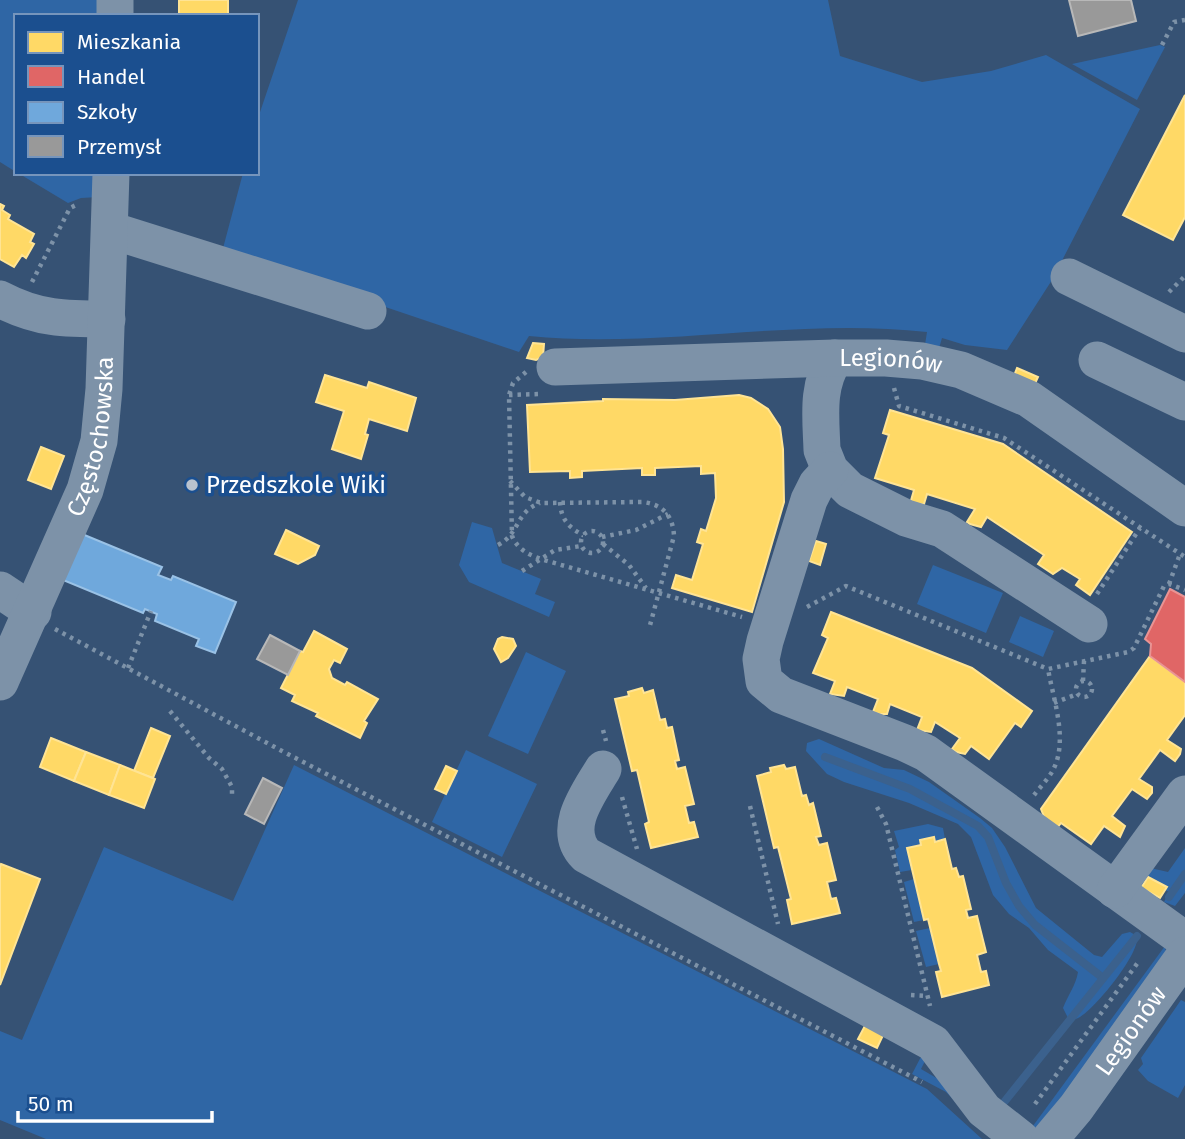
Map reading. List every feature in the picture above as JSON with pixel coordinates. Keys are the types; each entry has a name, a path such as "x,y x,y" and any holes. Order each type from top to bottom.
{"street":[{"name":"Częstochowska","path":"0,682 41,619 93,466 102,415 111,175"},
{"path":"110,230 368,311"},
{"path":"1069,277 1185,334"},
{"path":"13,296 45,317 69,320 107,319"},
{"path":"835,358 821,388 822,450 839,481 850,490 906,518 942,529 1090,613"},
{"name":"Legionów","path":"555,367 835,358 912,359 961,370 1034,401 1185,508"},
{"path":"1097,360 1185,402"},
{"path":"831,470 817,484 809,500 770,625 761,659 763,675 769,686 781,695 926,753 1115,890 1179,941"},
{"path":"0,590 41,619"},
{"path":"610,768 584,803 576,825 575,835 586,855 933,1043 984,1110 1050,1134"},
{"path":"1115,890 1185,794"},
{"name":"Legionów","path":"1050,1134 1179,941"}],"path":[{"path":"1162,45 1174,22 1185,20"},
{"path":"13,296 70,208 86,200"},
{"path":"555,367 534,366 513,383 509,395 512,536 523,551 539,559 770,625 846,586 1048,669 1128,652 1134,648 1182,556 1004,438 899,406 894,385 887,381"},
{"path":"510,481 525,497 541,503"},
{"path":"560,502 563,519 571,529 583,535 593,531 602,537 636,530 668,514"},
{"path":"498,545 512,536 530,506 541,503 651,503 660,506 668,514 674,536 649,629"},
{"path":"1090,613 1140,528"},
{"path":"581,546 583,535"},
{"path":"581,546 586,552 593,554 600,551 602,537"},
{"path":"603,544 629,565 646,589"},
{"path":"522,571 555,550 581,546"},
{"path":"1169,584 1185,590"},
{"path":"128,668 151,611"},
{"path":"41,619 294,757 931,1086"},
{"path":"979,640 983,631"},
{"path":"1083,681 1084,661"},
{"path":"1031,800 1055,768 1059,734 1048,669"},
{"path":"1054,703 1077,694 1084,697 1091,692 1090,684 1083,681 1077,684 1077,694"},
{"path":"170,711 209,758 222,769 232,787 232,796"},
{"path":"603,730 610,768 639,854"},
{"path":"750,806 779,931 771,926"},
{"path":"877,807 886,824 934,1021 907,1074"},
{"path":"1050,1134 1179,941"},
{"path":"909,995 928,996"}],"shaded area":[{"path":"0,0 103,0 103,14 14,14 14,171 0,162"},
{"path":"298,0 828,0 840,56 922,82 991,71 1046,55 1140,109 1052,280 1007,350 965,345 942,338 937,355 924,351 927,332 877,328 778,330 628,339 529,336 519,352 222,252 242,175 259,175 259,115"},
{"path":"1160,45 1165,47 1137,100 1072,64"},
{"path":"21,175 100,175 99,197 81,198 68,203"},
{"path":"472,522 492,528 502,563 541,579 535,594 555,602 549,617 469,582 459,565"},
{"path":"933,565 1003,593 986,633 917,604"},
{"path":"1020,616 1054,631 1043,657 1009,642"},
{"path":"526,652 566,671 528,754 488,736"},
{"path":"819,739 884,768 904,770 929,782 980,818 992,828 1005,847 1036,908 1094,955 1102,957 1122,934 1130,932 1137,936 1132,955 1125,967 1096,1003 1080,1017 1069,1020 1063,1008 1078,972 1048,950 1029,928 1009,914 993,895 971,837 958,824 909,803 827,774 806,751 807,743"},
{"path":"466,750 537,784 502,857 432,822"},
{"path":"294,765 927,1089 982,1139 46,1139 0,1120 0,1031 22,1040 104,847 233,901"},
{"path":"928,824 943,828 945,839 935,842 934,837 920,840 921,845 907,848 912,870 900,872 895,850 899,847 894,831"},
{"path":"1185,848 1185,893 1175,906 1164,902 1169,892 1165,890 1166,887 1148,877 1141,888 1133,882 1146,867 1168,872"},
{"path":"914,879 924,920 914,922 904,882"},
{"path":"930,928 939,964 926,967 916,931"},
{"path":"1165,946 1166,952 1044,1127 1030,1130"},
{"path":"1181,1000 1185,1002 1185,1085 1178,1098 1148,1081 1138,1070 1143,1064 1141,1058"},
{"path":"924,1051 929,1053 921,1069 952,1087 974,1120 946,1092 912,1074"}],"building: Mieszkania":[{"path":"179,0 228,0 228,14 179,14"},
{"path":"1185,95 1185,217 1173,240 1123,215"},
{"path":"0,204 4,206 2,210 10,215 8,219 34,234 30,242 34,244 26,258 22,255 14,267 0,259"},
{"path":"533,343 544,344 543,357 536,360 527,358"},
{"path":"1017,368 1038,377 1032,390 1012,381"},
{"path":"325,375 367,388 369,382 416,398 407,431 369,419 365,434 368,435 361,459 332,449 344,411 316,402"},
{"path":"739,395 751,398 768,409 780,427 783,449 784,502 752,612 672,588 676,575 692,580 703,544 697,542 701,529 706,531 716,498 715,473 701,474 701,466 655,468 655,475 642,475 642,468 582,471 582,477 570,478 570,471 530,472 527,405 603,399 675,400"},
{"path":"890,410 1003,444 1132,532 1090,595 1076,585 1080,579 1062,568 1053,574 1038,564 1044,555 987,517 981,527 967,522 975,509 927,494 924,504 910,504 914,490 875,478 889,435 883,433"},
{"path":"41,447 64,456 51,489 28,480"},
{"path":"286,530 319,546 315,555 298,564 275,554"},
{"path":"816,541 826,544 820,565 809,561"},
{"path":"831,612 972,668 1032,711 1021,727 1015,723 989,759 971,746 965,754 956,752 952,749 960,738 935,722 931,732 917,730 922,717 890,704 887,714 873,712 878,699 847,687 844,696 830,694 835,681 813,673 828,638 822,635"},
{"path":"314,631 347,649 340,663 334,660 329,669 332,678 345,685 347,682 378,699 364,721 367,723 360,738 292,701 295,695 281,688"},
{"path":"498,639 513,639 516,646 508,658 501,662 494,649"},
{"path":"1150,656 1185,682 1185,715 1167,740 1181,749 1180,754 1175,761 1160,750 1139,779 1152,787 1152,793 1147,799 1132,789 1112,816 1125,826 1120,837 1104,826 1091,844 1061,823 1057,828 1045,819 1041,809"},
{"path":"642,688 644,693 653,690 660,720 665,719 667,728 672,727 679,760 675,761 677,769 685,767 694,804 685,806 689,823 694,822 698,837 651,848 645,824 649,822 637,770 632,771 615,699 629,696 628,692"},
{"path":"151,728 170,736 153,778 134,771"},
{"path":"51,738 86,752 74,781 40,767"},
{"path":"86,752 120,765 109,795 74,781"},
{"path":"120,765 155,779 144,808 109,795"},
{"path":"784,765 786,769 795,767 802,796 806,795 809,805 813,803 821,836 816,837 819,845 827,843 836,880 827,882 831,899 836,898 840,913 792,924 787,900 791,899 778,847 774,848 757,776 771,772 770,768"},
{"path":"446,766 457,771 446,794 435,789"},
{"path":"934,837 935,842 945,839 952,869 956,868 959,877 963,876 971,909 966,910 968,918 977,916 986,952 977,955 981,972 986,971 989,985 942,997 936,972 941,971 928,919 924,920 907,848 921,845 920,840"},
{"path":"1,864 40,879 0,985 0,867"},
{"path":"1148,877 1167,887 1160,898 1141,888"},
{"path":"868,1020 886,1029 877,1048 858,1039"}],"building: Handel":[{"path":"1170,589 1185,597 1185,682 1150,656 1151,644 1145,639"}],"building: Szkoły":[{"path":"82,534 162,567 158,575 171,580 173,576 236,602 215,653 196,646 199,639 155,621 157,614 145,609 143,613 63,580"}],"building: Przemysł":[{"path":"1069,0 1131,0 1136,21 1078,36"},
{"path":"270,635 300,651 288,675 257,659"},
{"path":"263,778 282,788 264,824 245,814"}],"waterway":[{"path":"825,757 910,789 978,826 988,837 1006,883 1019,906 1035,925 1103,978"},
{"path":"1169,897 1185,874"},
{"path":"1005,1101 1137,936"}],"place":[{"name":"Przedszkole Wiki","path":"192,485"}]}
